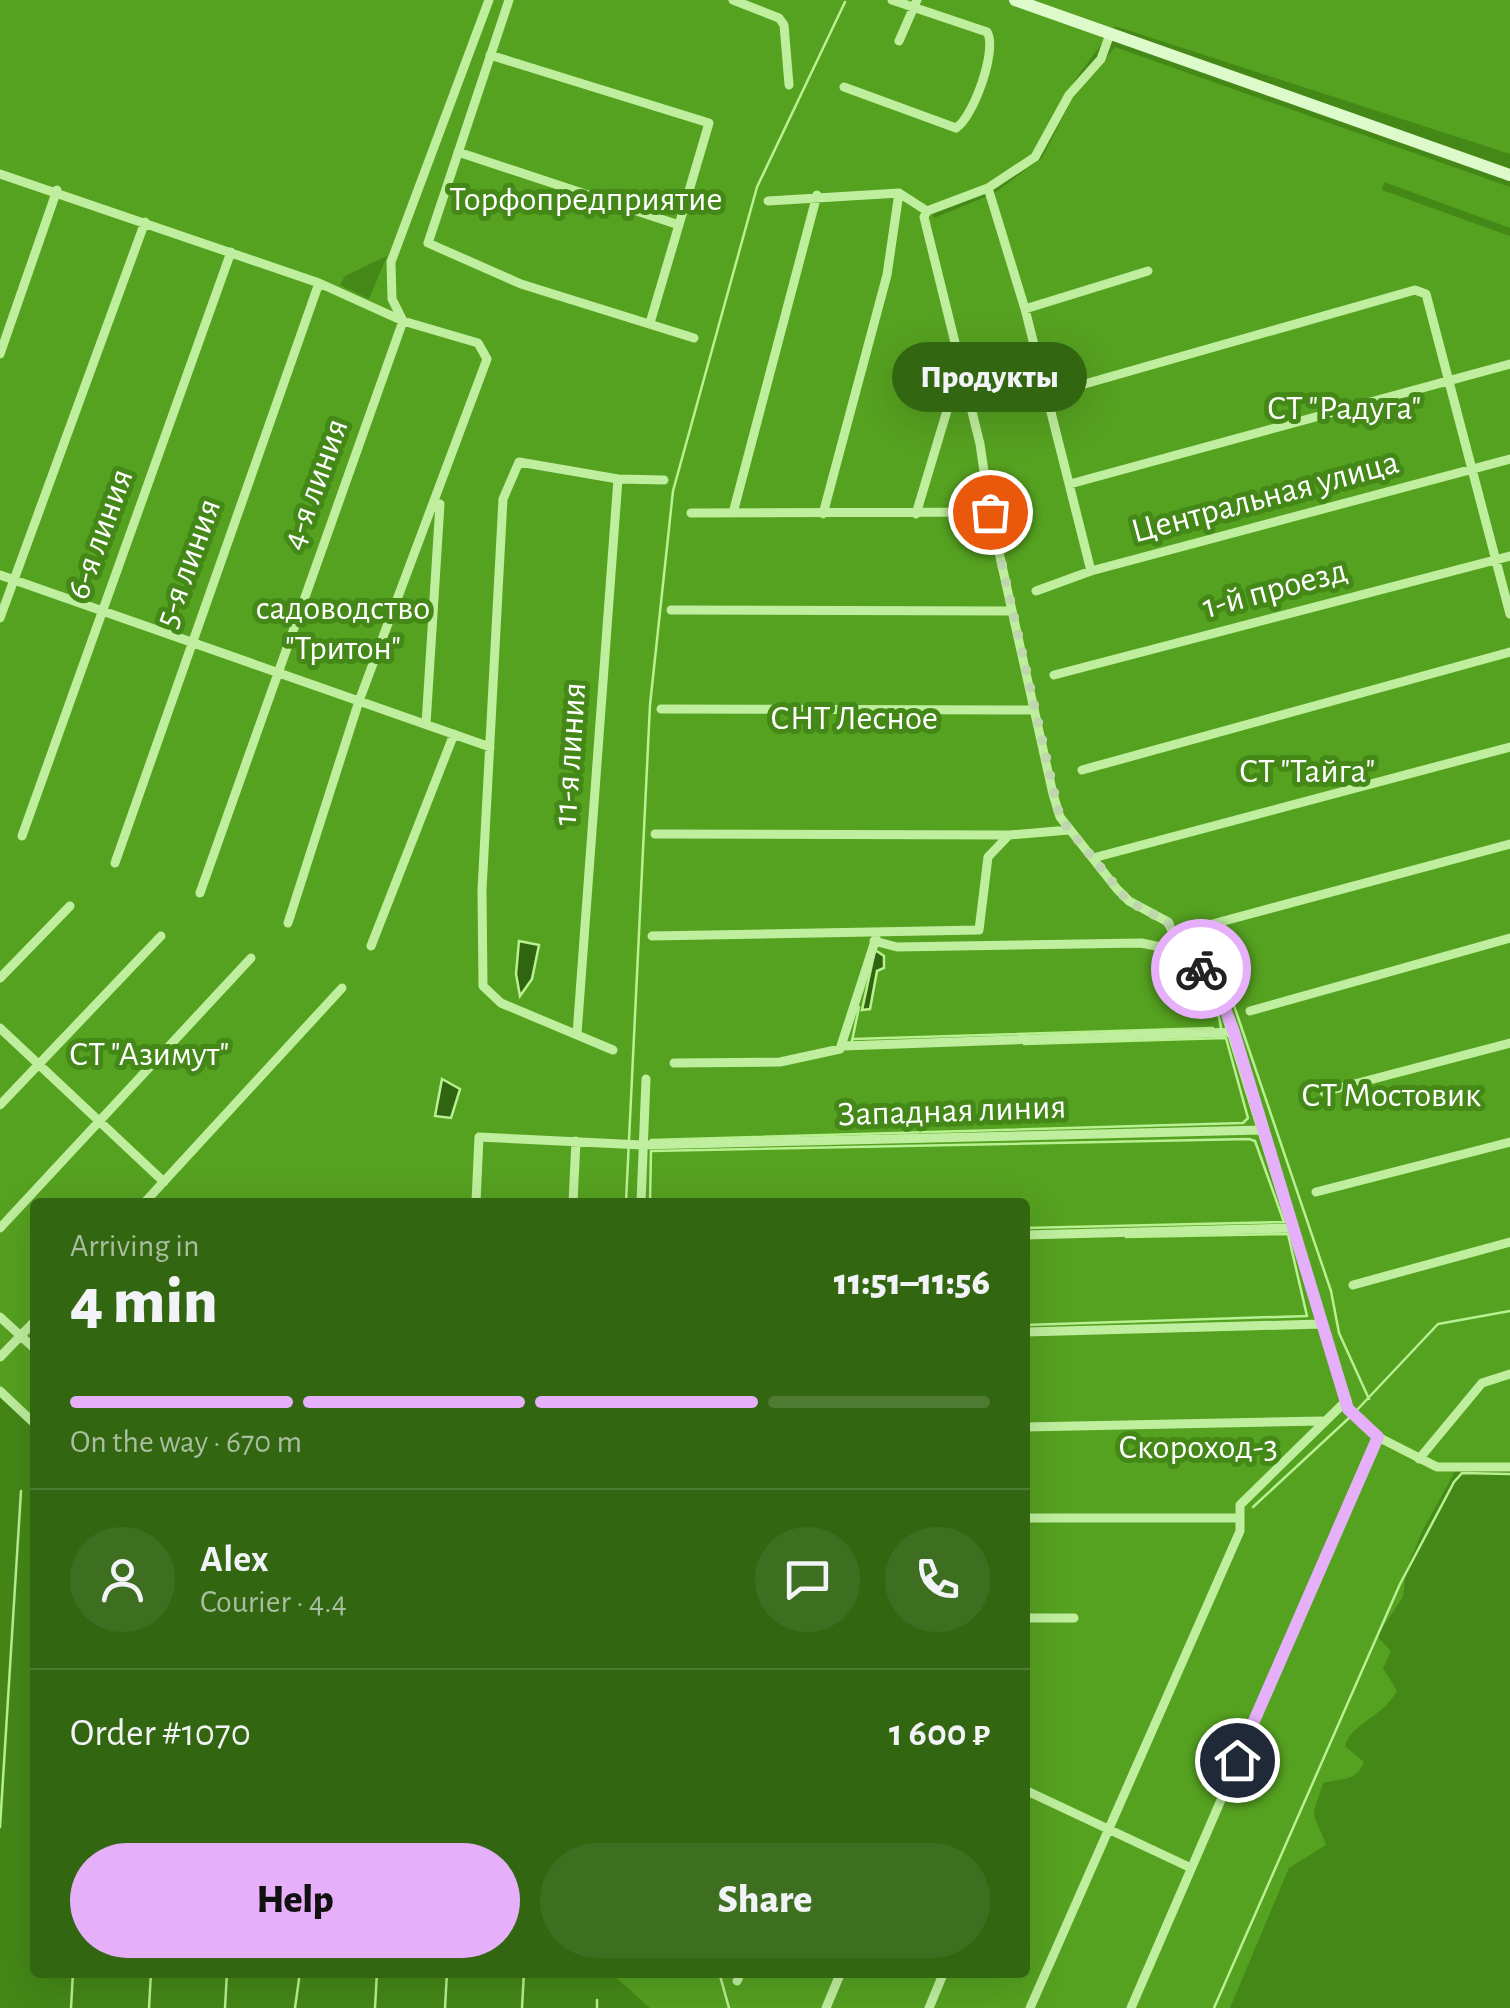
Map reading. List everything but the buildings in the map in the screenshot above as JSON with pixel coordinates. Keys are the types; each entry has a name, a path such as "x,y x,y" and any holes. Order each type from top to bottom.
{"main road":[{"path":"1014,0 1510,175"}],"street":[{"path":"404,321 392,299 391,262 489,0"},
{"path":"509,0 428,244 521,284 694,338"},
{"path":"733,0 779,18 784,25 789,86"},
{"path":"844,87 956,128 968,119 991,39 987,32 915,4 892,0"},
{"path":"898,41 915,4"},
{"path":"927,211 988,188 1035,157 1069,95 1101,59 1110,34"},
{"path":"490,55 709,123 676,224 650,324"},
{"path":"458,152 676,224"},
{"path":"0,174 57,190 319,283 404,321 478,343 488,355 441,491 359,701 288,923"},
{"path":"988,188 1025,309 1091,572"},
{"path":"0,354 57,190"},
{"path":"768,202 817,195 899,192 927,211"},
{"path":"824,514 887,275 899,192"},
{"path":"733,513 817,195"},
{"path":"927,211 929,244 962,364 1011,611 1053,794 1069,830 1128,901 1168,922 1181,951 1204,971 1219,993 1348,1409 1378,1437 1437,1467 1510,1468"},
{"path":"0,618 145,222"},
{"name":"6-я линия","path":"22,836 231,252"},
{"path":"1025,309 1148,272"},
{"name":"5-я линия","path":"115,863 189,641 319,283"},
{"path":"1046,396 1415,290 1426,294 1510,614"},
{"name":"4-я линия","path":"200,893 404,321"},
{"path":"916,514 962,364"},
{"path":"1070,484 1510,364"},
{"name":"Центральная улица","path":"1036,591 1091,572 1510,460"},
{"path":"613,1050 501,1002 484,986 482,890 504,499 519,462 618,478 664,480"},
{"name":"11-я линия","path":"577,1034 618,478"},
{"path":"426,724 441,491"},
{"path":"691,513 990,512"},
{"name":"1-й проезд","path":"1054,675 1510,556"},
{"path":"0,575 490,747"},
{"path":"671,610 1011,611"},
{"path":"1082,770 1510,652"},
{"path":"661,709 1034,710"},
{"path":"371,946 454,734"},
{"path":"1093,858 1510,746"},
{"path":"655,834 1009,835 1069,830"},
{"path":"652,936 877,936 978,930 988,857 1009,835"},
{"path":"1204,926 1510,844"},
{"path":"0,978 70,906"},
{"path":"0,1105 160,936"},
{"path":"877,936 897,947 1142,943 1181,951"},
{"path":"843,1046 877,936"},
{"path":"1250,1011 1510,938"},
{"path":"0,1228 251,958"},
{"path":"149,1198 342,988"},
{"path":"0,1028 164,1182"},
{"path":"674,1064 780,1062 843,1046 1234,1032"},
{"path":"1324,1092 1510,1043"},
{"path":"640,1198 633,1144 646,1079"},
{"name":"Западная линия","path":"476,1198 479,1137 633,1144 1262,1130"},
{"path":"573,1198 576,1141"},
{"path":"1316,1192 1510,1142"},
{"path":"1030,1234 1293,1228"},
{"path":"1353,1285 1510,1242"},
{"path":"0,1317 30,1344"},
{"path":"1030,1332 1322,1324"},
{"path":"0,1357 30,1326"},
{"path":"1419,1459 1482,1383 1510,1374"},
{"path":"0,1391 30,1419"},
{"path":"1030,2008 1240,1531 1240,1505 1322,1420 1347,1400"},
{"path":"1030,1427 1322,1420"},
{"path":"1131,2008 1378,1437"},
{"path":"1030,1518 1238,1518"},
{"path":"1030,1618 1074,1618"},
{"path":"1030,1792 1190,1867"},
{"path":"826,2008 839,1978"},
{"path":"929,2008 942,1978"}],"green space":[{"path":"0,0 1510,0 1510,154 1115,26 1074,81 1034,153 980,188 930,208 934,218 993,194 1042,158 1072,99 1115,47 1510,187 1510,228 1384,182 1382,190 1510,236 1510,1464 1459,1464 1422,1532 1406,1570 1403,1597 1377,1636 1391,1651 1383,1668 1397,1691 1348,1738 1345,1746 1364,1762 1357,1773 1323,1783 1314,1815 1326,1845 1289,1868 1230,2008 650,2008 617,1978 1030,1978 1030,1198 30,1198 30,1419 0,1391","holes":["387,256 369,299 340,285 345,276"]}],"shaded area":[{"path":"519,941 539,945 532,979 520,996 516,974"},
{"path":"875,950 884,956 884,968 877,971 870,1009 862,1010"},
{"path":"442,1079 460,1089 451,1118 435,1116"}],"waterway":[{"path":"626,1198 650,705 673,491 757,187 845,2"},
{"path":"1183,930 1200,945 1227,985 1331,1291 1339,1333 1369,1399"},
{"path":"1157,951 1201,980 1214,1001 1221,1028"},
{"path":"852,1041 859,1007"},
{"path":"853,1039 1213,1028"},
{"path":"651,1140 1243,1123 1248,1118 1226,1038 1024,1044"},
{"path":"650,1198 651,1151 1249,1139 1255,1141 1284,1222 1030,1228"},
{"path":"1030,1325 1307,1316 1288,1234 1126,1237"},
{"path":"1356,1411 1438,1324 1510,1311"},
{"path":"1253,1507 1349,1418"},
{"path":"1214,2008 1400,1584 1454,1482 1462,1473 1510,1474"},
{"path":"0,1827 21,1491"},
{"path":"71,2008 73,1978"},
{"path":"149,2008 151,1978"},
{"path":"225,2008 227,1978"},
{"path":"295,2008 299,1978"},
{"path":"375,2008 377,1978"},
{"path":"445,2008 447,1978"},
{"path":"522,2008 524,1978"},
{"path":"721,1978 729,2008"},
{"path":"597,2000 597,2008"}],"way so far":[{"path":"990,512 1060,818 1128,901 1168,922 1181,951 1201,969"}],"place":[{"name":"Продукты","path":"990,512"}],"route":[{"path":"1201,969 1219,993 1234,1032 1348,1409 1378,1437 1237,1760"}],"park label":[{"name":"Торфопредприятие","path":"586,199"},
{"name":"СТ \"Радуга\"","path":"1344,408"},
{"name":"садоводство \"Тритон\"","path":"343,628"},
{"name":"СНТ Лесное","path":"854,718"},
{"name":"СТ \"Тайга\"","path":"1307,771"},
{"name":"СТ \"Азимут\"","path":"149,1054"},
{"name":"СТ Мостовик","path":"1391,1095"},
{"name":"Скороход-3","path":"1198,1447"}]}
